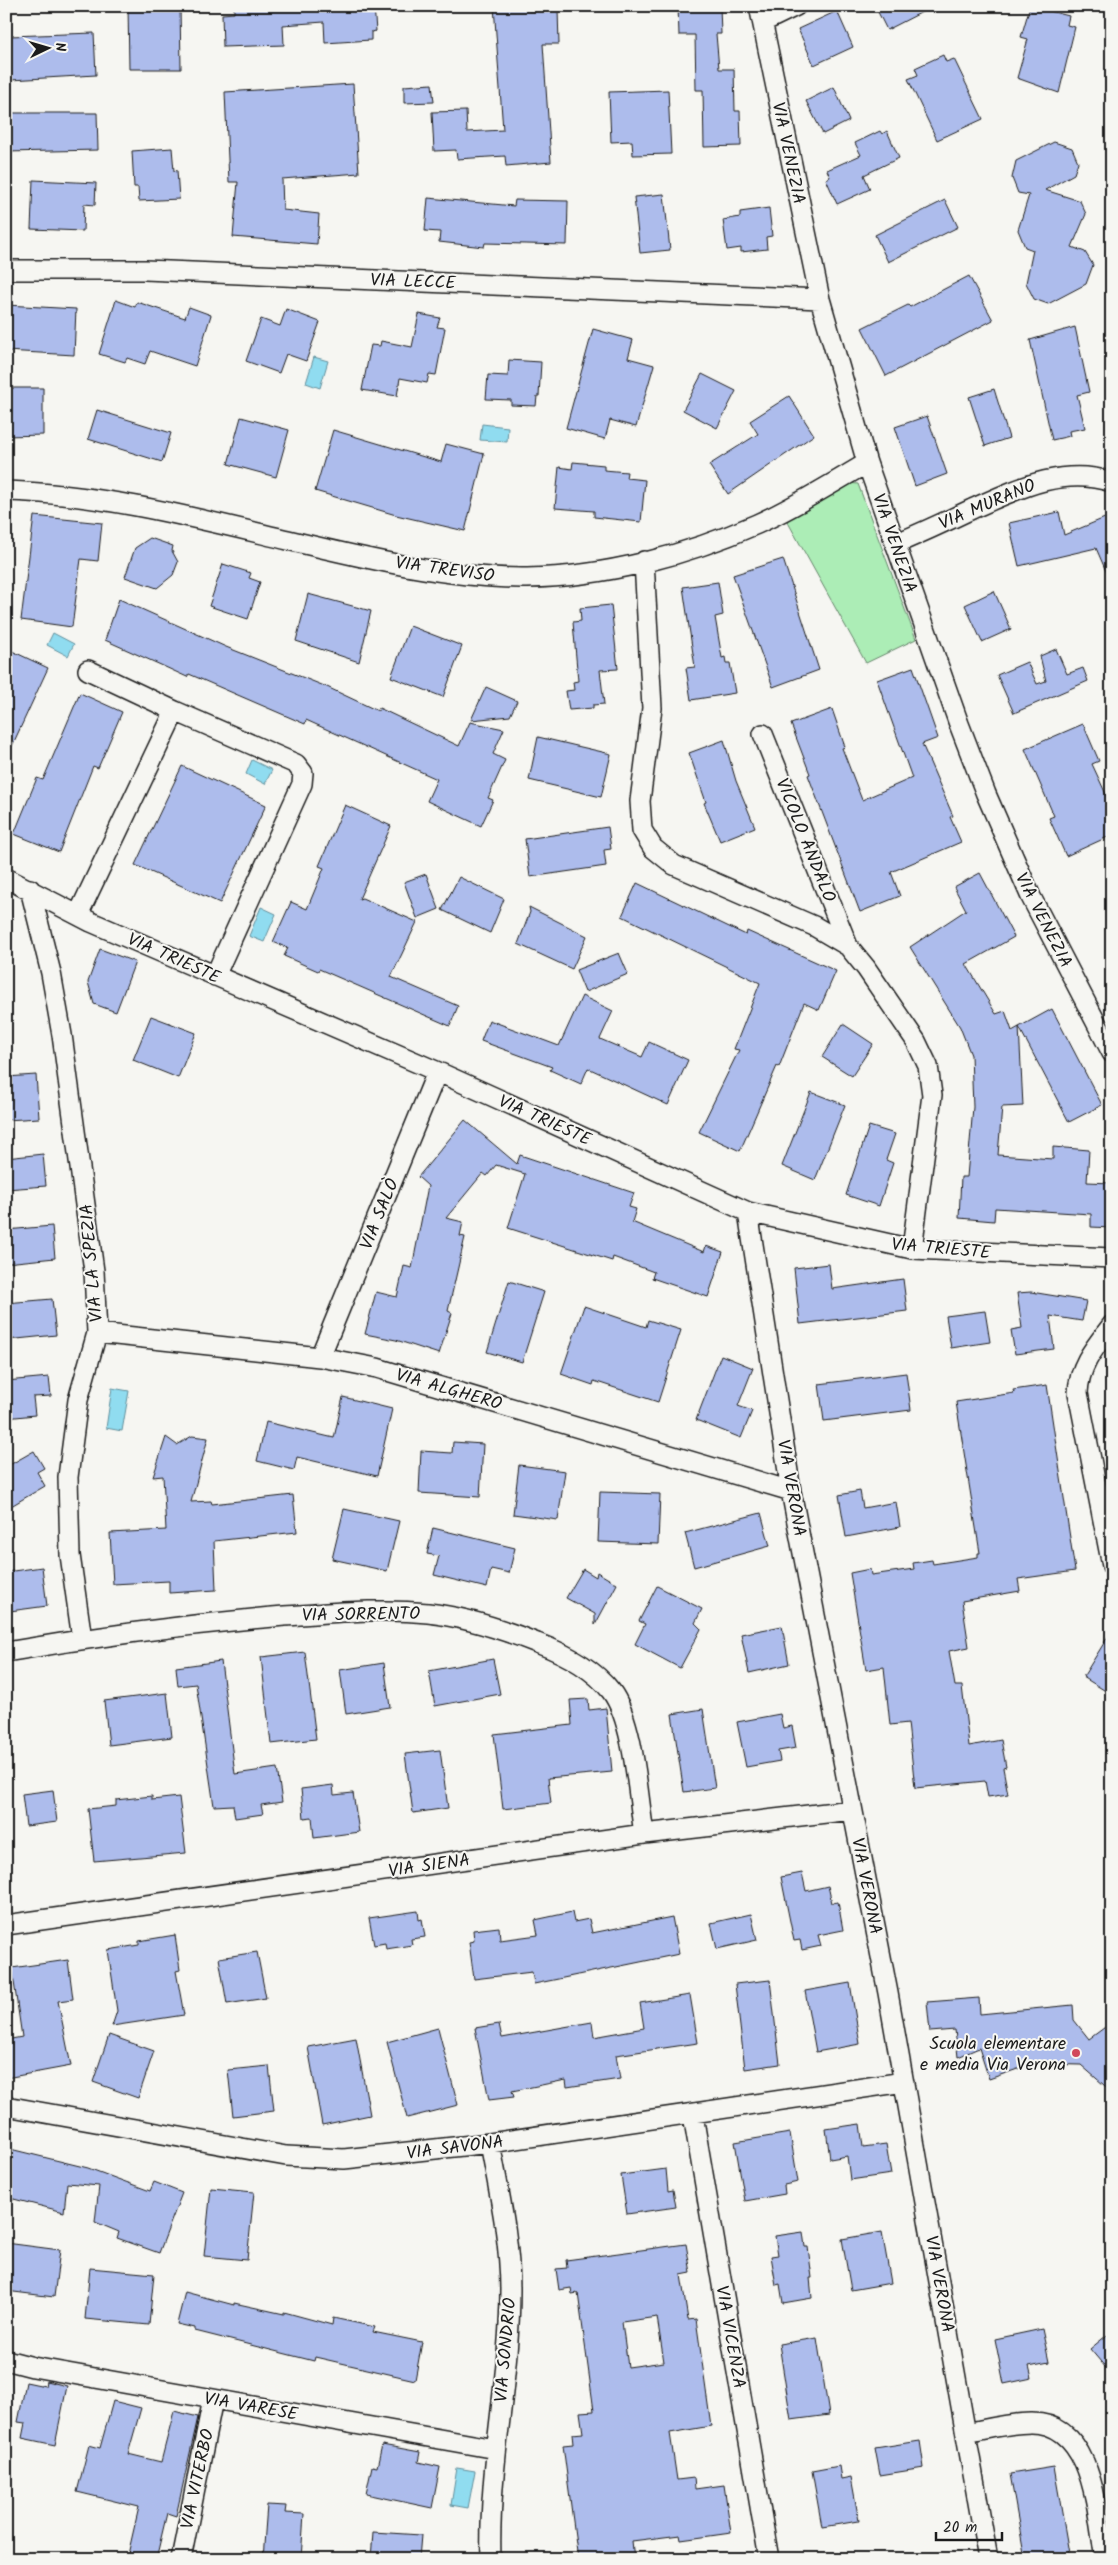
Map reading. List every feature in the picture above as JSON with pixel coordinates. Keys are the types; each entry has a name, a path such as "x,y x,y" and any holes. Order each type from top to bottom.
{"street":[{"path":"761,14 796,6"},
{"name":"VIA VENEZIA","path":"761,14 820,299 867,463 986,794 1031,897 1112,1053"},
{"name":"VIA LECCE","path":"6,270 145,270 820,299"},
{"name":"VIA TREVISO","path":"6,491 69,496 128,504 361,556 472,575 527,578 560,576 644,561 700,546 757,524 867,463"},
{"name":"VIA MURANO","path":"895,544 1035,482 1070,477 1092,478 1112,482"},
{"path":"644,561 652,691 650,734 640,801 641,821 645,837 660,855 686,872 814,926 848,946 866,968 916,1041 930,1073 932,1102 912,1249"},
{"path":"88,670 175,711 296,764 303,773 302,784 215,976"},
{"path":"78,915 175,711"},
{"name":"VICOLO ANDALO","path":"764,734 848,946"},
{"name":"VIA TRIESTE","path":"6,878 78,915 437,1072 748,1212 912,1249 1112,1258"},
{"name":"VIA LA SPEZIA","path":"30,889 51,973 65,1052 94,1271 96,1333 78,1400 68,1465 70,1555 82,1639"},
{"name":"VIA SALÒ","path":"320,1357 437,1072"},
{"name":"VIA VERONA","path":"748,1212 791,1491 904,2082 988,2559"},
{"path":"1112,1325 1086,1361 1081,1374 1078,1393 1112,1566"},
{"name":"VIA ALGHERO","path":"96,1333 320,1357 404,1376 791,1491"},
{"name":"VIA SORRENTO","path":"6,1652 82,1639 248,1619 391,1610 450,1616 524,1638 581,1665 604,1683 618,1701 628,1730 644,1834"},
{"name":"VIA SIENA","path":"6,1925 644,1834 852,1810"},
{"name":"VIA SAVONA","path":"6,2106 311,2159 363,2158 490,2143 692,2115 904,2082"},
{"name":"VIA VICENZA","path":"692,2115 769,2559"},
{"name":"VIA SONDRIO","path":"490,2143 504,2217 510,2282 507,2342 491,2522 492,2559"},
{"name":"VIA VARESE","path":"6,2360 33,2367 496,2449"},
{"name":"VIA VITERBO","path":"181,2559 213,2399"},
{"path":"966,2433 1032,2422 1050,2426 1071,2441 1082,2455 1089,2472 1105,2559"}],"green space":[{"path":"848,483 858,484 916,639 866,663 785,517"}],"water":[{"path":"314,357 328,361 320,388 306,383"},
{"path":"482,424 508,427 507,442 480,440"},
{"path":"53,633 74,644 68,656 47,645"},
{"path":"252,760 272,770 265,784 246,774"},
{"path":"261,907 276,914 264,942 249,936"},
{"path":"112,1388 129,1391 122,1431 106,1428"},
{"path":"457,2468 475,2471 468,2508 451,2505"}],"building":[{"path":"128,6 180,6 181,69 129,69"},
{"path":"234,6 374,6 376,31 371,32 371,40 325,43 324,22 283,25 284,45 223,47 222,14 234,13"},
{"path":"494,6 529,6 529,11 558,10 559,44 543,44 551,162 506,166 505,156 457,159 456,150 434,151 432,112 466,111 467,132 503,130"},
{"path":"678,6 720,6 721,34 716,34 719,69 734,69 735,111 740,111 741,146 704,147 703,90 696,90 695,35 679,35"},
{"path":"875,6 934,6 887,30"},
{"path":"1030,6 1069,16 1067,25 1075,27 1059,93 1017,78 1028,39 1021,37"},
{"path":"837,11 853,47 814,65 798,29"},
{"path":"94,33 96,75 11,80 10,36"},
{"path":"943,55 946,62 954,59 983,119 937,140 908,79 918,75 915,68"},
{"path":"353,84 359,173 282,179 283,210 319,214 317,244 233,237 238,182 229,182 225,92"},
{"path":"432,84 434,102 404,103 404,86"},
{"path":"834,87 849,121 823,134 806,101"},
{"path":"668,90 671,154 633,155 632,141 611,142 609,92"},
{"path":"6,113 97,113 98,150 6,152"},
{"path":"880,131 882,134 887,131 899,158 864,175 870,189 837,204 826,179 830,177 827,170 861,155 855,143"},
{"path":"1054,142 1072,148 1078,162 1074,174 1045,190 1080,201 1086,214 1072,247 1085,252 1093,265 1086,284 1048,304 1034,299 1026,283 1033,250 1025,247 1018,230 1029,195 1018,193 1012,178 1016,161"},
{"path":"172,148 174,171 177,170 179,199 139,201 138,187 134,187 132,151"},
{"path":"33,180 96,183 95,205 84,204 83,231 31,229"},
{"path":"664,194 670,250 640,253 634,197"},
{"path":"428,198 514,206 515,200 568,201 567,245 485,243 484,247 439,242 440,232 425,231"},
{"path":"945,200 958,227 888,262 875,235"},
{"path":"769,208 772,236 766,237 767,249 741,252 741,248 727,250 723,220 740,217 740,212"},
{"path":"969,276 993,320 886,376 862,328 908,305 910,307"},
{"path":"116,300 135,307 137,302 185,318 189,307 211,315 195,366 150,351 145,364 127,358 125,362 99,354"},
{"path":"6,305 76,309 74,355 6,351"},
{"path":"286,309 320,322 306,361 286,354 279,373 246,361 261,319 280,326"},
{"path":"419,314 440,318 437,327 445,328 436,375 429,374 427,383 400,378 397,396 362,390 371,345 380,346 381,341 412,347"},
{"path":"1075,327 1089,392 1077,395 1085,428 1069,431 1070,436 1052,440 1030,340"},
{"path":"593,329 633,340 628,358 654,365 636,427 610,420 605,439 566,428"},
{"path":"509,360 541,362 539,396 537,396 536,406 511,405 511,400 486,399 488,375 508,376"},
{"path":"702,374 736,391 717,428 683,410"},
{"path":"6,388 43,388 43,435 6,436"},
{"path":"994,389 1009,438 985,446 969,397"},
{"path":"789,396 814,435 728,494 709,465 758,434 750,421"},
{"path":"97,410 171,433 162,462 88,439"},
{"path":"927,416 947,474 915,486 895,427"},
{"path":"241,417 289,430 276,477 228,464"},
{"path":"333,430 441,462 446,444 484,454 465,531 396,515 315,491"},
{"path":"573,462 604,465 604,470 627,472 626,478 645,480 641,522 594,517 594,511 555,508 559,467 572,469"},
{"path":"1059,512 1064,535 1112,515 1112,585 1096,548 1019,566 1009,523"},
{"path":"34,516 102,523 98,561 81,559 72,627 21,620"},
{"path":"150,538 173,546 172,551 178,562 173,575 157,588 125,577 135,548"},
{"path":"783,559 819,670 773,687 733,575"},
{"path":"223,564 251,573 249,578 260,582 248,619 209,606"},
{"path":"718,582 723,615 715,617 722,658 725,657 726,663 730,663 735,693 691,700 686,668 695,667 683,587"},
{"path":"994,591 1011,629 982,642 965,605"},
{"path":"308,594 371,611 359,662 296,641"},
{"path":"119,599 226,647 327,687 378,711 379,708 459,746 470,722 504,729 493,754 505,760 488,798 493,800 481,826 427,801 437,779 306,720 305,724 189,674 187,677 105,640"},
{"path":"611,605 618,669 600,670 604,704 593,705 593,708 569,710 566,691 574,690 573,682 578,681 573,622 581,621 580,608"},
{"path":"410,626 462,646 443,697 391,677"},
{"path":"1056,649 1067,674 1083,668 1088,681 1014,713 997,675 1027,662 1037,684 1046,681 1040,656"},
{"path":"12,651 48,668 6,759 6,663"},
{"path":"913,667 938,738 922,744 953,816 950,817 961,842 891,872 900,896 860,912 808,775 810,774 791,724 832,709 845,747 842,748 862,800 912,778 877,680"},
{"path":"486,687 517,701 510,716 471,720"},
{"path":"80,693 122,712 98,768 93,766 59,852 14,834 37,778 43,780"},
{"path":"1083,724 1099,761 1092,764 1112,807 1112,835 1066,856 1049,818 1054,816 1025,749"},
{"path":"538,737 611,754 601,797 529,780"},
{"path":"724,740 736,781 755,827 720,841 704,803 706,802 689,753"},
{"path":"182,766 266,805 220,903 135,865"},
{"path":"345,805 391,826 359,899 362,898 417,922 391,977 458,1006 450,1026 319,969 318,971 284,956 288,948 273,942 291,902 307,909 324,868 319,866"},
{"path":"608,827 611,849 604,850 606,866 530,877 525,839"},
{"path":"980,873 1014,937 966,964 996,1014 1005,1011 1012,1031 1019,1027 1023,1106 1002,1107 998,1155 1053,1159 1053,1147 1089,1150 1087,1182 1112,1183 1112,1228 1091,1227 1091,1214 995,1208 994,1221 959,1218 961,1177 967,1177 973,1107 971,1055 960,1027 910,947 966,910 954,887"},
{"path":"426,874 439,909 417,918 404,882"},
{"path":"459,877 504,899 490,933 442,910"},
{"path":"637,883 746,935 747,931 836,971 819,1010 804,1003 779,1067 777,1066 740,1151 699,1132 739,1050 734,1049 760,983 622,916"},
{"path":"529,907 587,936 572,969 518,944 530,912"},
{"path":"100,949 135,962 116,1012 94,1004 88,982"},
{"path":"619,953 628,974 585,992 576,970"},
{"path":"582,996 613,1011 600,1039 642,1057 649,1042 688,1060 668,1105 588,1068 581,1084 550,1070 552,1067 481,1041 489,1020 559,1046"},
{"path":"1052,1009 1102,1105 1069,1122 1019,1027"},
{"path":"151,1016 196,1033 178,1078 133,1060"},
{"path":"843,1024 873,1044 852,1076 822,1057"},
{"path":"36,1075 39,1118 6,1120 6,1077"},
{"path":"811,1092 845,1105 815,1180 782,1166"},
{"path":"465,1120 517,1164 520,1155 634,1193 629,1207 636,1209 632,1222 704,1252 706,1246 723,1252 708,1297 652,1278 654,1272 613,1257 612,1261 508,1228 525,1174 496,1165 487,1176 483,1173 446,1218 463,1222 460,1236 465,1237 448,1311 452,1313 439,1354 396,1340 365,1334 376,1292 397,1297 404,1266 412,1268 428,1186 418,1177"},
{"path":"869,1126 895,1134 886,1160 893,1163 879,1206 846,1195"},
{"path":"43,1154 46,1186 6,1189 6,1158"},
{"path":"52,1226 55,1258 6,1263 6,1230"},
{"path":"829,1264 832,1289 903,1279 907,1311 800,1324 794,1268"},
{"path":"509,1281 544,1292 522,1362 487,1352"},
{"path":"1031,1292 1086,1301 1082,1321 1050,1316 1054,1349 1015,1354 1011,1330 1022,1328 1017,1293"},
{"path":"52,1299 56,1335 7,1340 6,1303"},
{"path":"584,1306 646,1327 648,1320 681,1330 658,1402 594,1381 593,1385 561,1374"},
{"path":"985,1311 990,1342 951,1348 946,1316"},
{"path":"721,1355 753,1368 738,1406 752,1411 741,1438 696,1420"},
{"path":"906,1373 911,1410 824,1421 819,1384"},
{"path":"49,1377 51,1396 33,1397 35,1415 6,1418 6,1381"},
{"path":"1047,1385 1075,1571 1018,1579 1020,1591 962,1601 969,1647 949,1651 955,1686 962,1686 969,1746 1001,1740 1006,1767 1003,1768 1008,1794 988,1797 985,1781 915,1788 908,1723 890,1725 884,1667 866,1670 850,1573 870,1569 871,1575 914,1569 913,1563 932,1560 933,1564 978,1557 978,1553 980,1553 956,1402 1014,1393 1013,1390"},
{"path":"343,1397 392,1409 377,1476 297,1457 294,1470 257,1461 266,1422 334,1438"},
{"path":"192,1436 208,1438 191,1502 211,1501 212,1504 293,1495 297,1532 214,1541 216,1590 169,1593 169,1581 113,1584 110,1533 166,1530 163,1476 153,1477 166,1437 177,1445"},
{"path":"453,1442 483,1444 480,1497 419,1493 421,1451 452,1453"},
{"path":"34,1451 44,1468 37,1472 45,1486 6,1509 6,1467"},
{"path":"519,1465 565,1471 558,1520 513,1514"},
{"path":"860,1491 863,1508 896,1502 900,1527 846,1537 839,1495"},
{"path":"600,1492 660,1494 658,1544 598,1542"},
{"path":"344,1509 399,1521 387,1571 332,1559"},
{"path":"761,1513 770,1546 694,1567 685,1533"},
{"path":"433,1528 515,1548 509,1573 491,1569 487,1588 434,1575 439,1556 427,1554"},
{"path":"42,1567 47,1606 10,1611 6,1572"},
{"path":"583,1569 596,1577 597,1572 617,1584 595,1625 595,1614 566,1598"},
{"path":"657,1586 702,1609 695,1623 701,1629 680,1668 635,1644 645,1624 639,1621"},
{"path":"782,1626 789,1664 749,1673 741,1634"},
{"path":"1112,1630 1112,1695 1083,1677"},
{"path":"305,1652 316,1739 271,1744 261,1657"},
{"path":"493,1659 500,1694 435,1706 429,1671"},
{"path":"221,1661 235,1774 277,1768 282,1802 261,1805 263,1814 235,1818 233,1805 214,1806 196,1684 178,1686 176,1667"},
{"path":"384,1663 390,1707 346,1714 340,1670"},
{"path":"167,1693 172,1737 109,1745 104,1701"},
{"path":"588,1699 589,1710 606,1708 612,1772 548,1778 551,1803 503,1809 494,1734 572,1725 570,1700"},
{"path":"703,1709 715,1788 684,1792 672,1714"},
{"path":"780,1714 783,1728 792,1726 796,1748 778,1751 780,1761 746,1767 737,1722"},
{"path":"440,1750 448,1808 413,1813 405,1754"},
{"path":"333,1785 334,1795 353,1793 359,1832 314,1838 312,1817 304,1818 301,1789"},
{"path":"53,1790 57,1822 26,1826 22,1794"},
{"path":"152,1796 152,1800 179,1797 186,1853 94,1861 88,1809 116,1806 116,1800"},
{"path":"802,1873 806,1891 828,1886 832,1903 838,1902 843,1930 818,1935 821,1946 802,1950 800,1940 794,1941 781,1877"},
{"path":"418,1911 419,1920 422,1919 425,1937 411,1939 412,1945 386,1949 385,1943 374,1945 369,1918"},
{"path":"572,1912 574,1922 589,1919 592,1933 672,1917 679,1954 534,1984 532,1972 474,1979 469,1942 474,1941 473,1930 499,1927 500,1940 538,1935 535,1920"},
{"path":"751,1914 757,1940 717,1949 711,1923"},
{"path":"175,1935 180,1970 176,1971 184,2015 112,2026 117,2011 108,1950 139,1945 139,1941"},
{"path":"257,1952 266,1998 227,2004 219,1958"},
{"path":"68,1960 73,1999 58,2001 71,2066 6,2078 6,2040 22,2037 12,1968"},
{"path":"770,1980 780,2064 745,2069 735,1984"},
{"path":"850,1983 860,2044 816,2052 805,1991"},
{"path":"690,1995 698,2043 616,2055 620,2079 567,2087 566,2080 512,2091 514,2097 489,2100 475,2028 499,2024 502,2038 592,2022 594,2037 644,2028 640,2003"},
{"path":"979,1998 980,2014 1073,2005 1074,2020 1089,2039 1112,2022 1112,2092 1081,2065 1032,2064 989,2079 979,2048 958,2057 955,2030 930,2032 927,2002"},
{"path":"438,2028 458,2105 407,2118 387,2042"},
{"path":"109,2035 154,2051 138,2098 93,2082"},
{"path":"356,2038 370,2115 322,2125 308,2047"},
{"path":"269,2066 274,2111 233,2116 228,2070"},
{"path":"860,2124 863,2147 886,2144 891,2174 850,2180 847,2156 830,2159 826,2129"},
{"path":"790,2133 798,2182 784,2185 785,2194 745,2201 735,2142"},
{"path":"6,2148 88,2168 150,2191 154,2182 182,2193 159,2253 117,2238 119,2232 95,2222 99,2186 67,2183 64,2212 6,2197"},
{"path":"666,2169 668,2191 673,2190 676,2207 627,2214 621,2175"},
{"path":"211,2188 254,2192 247,2260 204,2256"},
{"path":"803,2232 805,2247 808,2247 812,2278 810,2278 812,2298 783,2303 780,2284 776,2285 771,2256 778,2255 775,2236"},
{"path":"882,2232 891,2283 851,2290 842,2239"},
{"path":"6,2243 60,2250 54,2297 6,2291"},
{"path":"686,2244 691,2273 681,2275 688,2320 696,2319 711,2426 670,2433 677,2480 694,2478 695,2489 724,2485 731,2533 681,2540 680,2535 632,2541 634,2559 603,2559 602,2556 578,2559 563,2445 573,2444 572,2434 583,2433 580,2412 594,2411 578,2293 572,2294 571,2288 559,2290 556,2269 567,2268 566,2260","holes":["657,2317 664,2362 628,2367 622,2322"]},
{"path":"90,2268 154,2274 149,2325 85,2319"},
{"path":"185,2292 234,2305 234,2303 284,2314 284,2312 332,2325 333,2318 375,2327 373,2332 422,2342 415,2380 315,2357 314,2361 195,2331 195,2328 177,2324"},
{"path":"1042,2329 1049,2362 1029,2366 1032,2378 1004,2384 995,2339"},
{"path":"1112,2331 1112,2375 1090,2349"},
{"path":"817,2338 829,2415 791,2420 779,2344"},
{"path":"46,2381 67,2386 55,2445 22,2438 25,2423 18,2422 26,2382 45,2386"},
{"path":"113,2401 141,2408 128,2454 161,2462 174,2411 198,2417 176,2516 167,2513 156,2559 127,2559 139,2507 77,2492 89,2445 100,2448"},
{"path":"920,2441 924,2468 880,2475 875,2448"},
{"path":"382,2445 420,2452 418,2462 440,2467 432,2508 366,2494 372,2466 377,2467"},
{"path":"839,2466 841,2479 851,2477 859,2521 822,2527 812,2471"},
{"path":"1054,2467 1070,2559 1025,2559 1010,2474"},
{"path":"267,2505 286,2506 285,2513 304,2514 301,2559 263,2559"},
{"path":"373,2532 421,2535 419,2559 371,2559"}],"place":[{"name":"Scuola elementare e media Via Verona","path":"1076,2053"}]}
